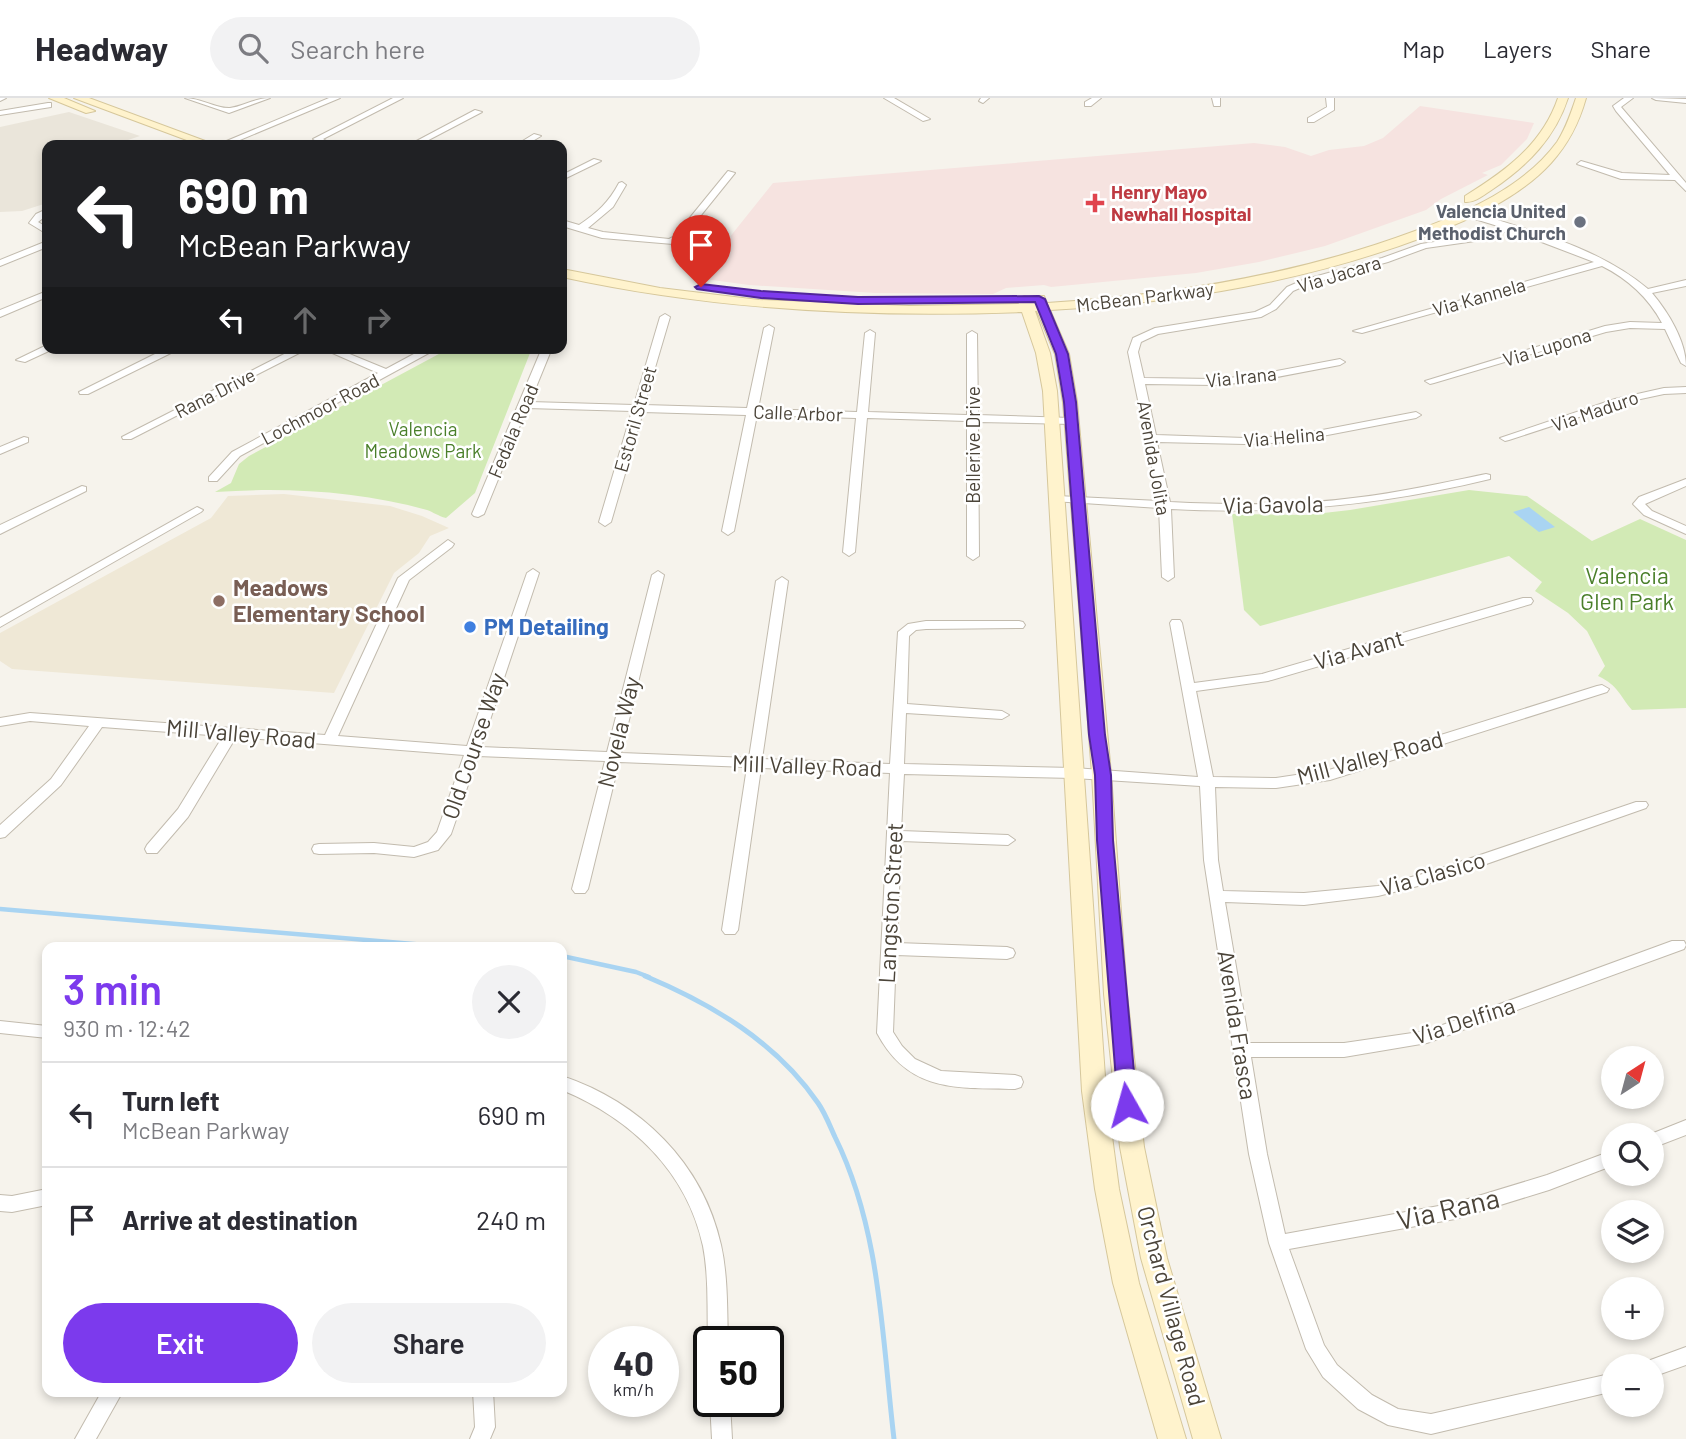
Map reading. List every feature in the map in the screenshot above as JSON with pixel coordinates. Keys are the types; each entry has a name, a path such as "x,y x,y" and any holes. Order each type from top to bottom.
{"main road":[{"path":"79,98 196,140"},
{"name":"McBean Parkway","path":"567,274 638,288 730,300 856,310 1026,305 1196,282 1300,262 1391,234 1463,203 1508,173 1531,152 1550,129 1563,98"},
{"name":"McBean Parkway","path":"1041,303 1161,297 1232,286 1314,269 1377,250 1468,214 1516,185 1552,154 1575,120 1581,98"},
{"path":"51,101 168,140"},
{"name":"McBean Parkway","path":"567,264 653,281 761,295 858,301 1026,305"},
{"path":"730,300 761,295"},
{"name":"Orchard Village Road","path":"1041,303 1062,354 1074,773 1094,1091 1105,1178 1126,1283 1172,1439"},
{"name":"Orchard Village Road","path":"1026,305 1062,421"},
{"name":"Orchard Village Road","path":"1067,499 1103,775 1105,840 1122,1060 1132,1149 1155,1265 1207,1439"}],"street":[{"path":"189,98 229,111 265,98"},
{"path":"233,140 336,98"},
{"path":"319,140 317,139 399,98"},
{"path":"888,98 926,119"},
{"path":"1088,104 1097,98"},
{"path":"1311,120 1331,108 1330,98"},
{"path":"1629,98 1617,106 1620,111 1686,188"},
{"path":"1657,98 1686,101"},
{"path":"0,113 51,101"},
{"path":"424,140 478,112"},
{"path":"529,140 537,136"},
{"path":"567,176 597,161"},
{"path":"1581,164 1621,176 1678,178"},
{"path":"567,225 602,235 670,242 678,238 731,173"},
{"path":"579,229 605,210 619,194 622,186"},
{"path":"1468,214 1601,262 1646,292 1657,306 1686,363"},
{"path":"42,215 34,220 35,226 42,229"},
{"name":"Via Jacara","path":"1137,340 1155,331 1258,315 1273,307 1290,289 1306,282 1376,263 1424,246 1482,237 1508,228"},
{"path":"0,263 42,246"},
{"name":"Via Kannela","path":"1358,331 1592,267 1601,262"},
{"path":"1646,292 1686,283"},
{"path":"0,314 42,296"},
{"name":"Estoril Street","path":"605,522 665,317"},
{"name":"Via Lupona","path":"1430,381 1605,328 1630,325 1666,326"},
{"path":"728,531 769,328"},
{"path":"849,552 870,333"},
{"name":"Bellerive Drive","path":"972,334 973,556"},
{"name":"Avenida Jolita","path":"1137,340 1133,352 1165,503 1168,577"},
{"path":"21,360 42,350"},
{"path":"84,392 163,354"},
{"name":"Rana Drive","path":"127,437 292,354"},
{"path":"340,354 386,373"},
{"name":"Lochmoor Road","path":"213,479 236,454 422,354"},
{"name":"Fedala Road","path":"478,514 545,354"},
{"name":"Via Irana","path":"1140,382 1238,380 1340,362"},
{"name":"Via Maduro","path":"1504,438 1542,429 1649,392 1686,390"},
{"name":"Calle Arbor","path":"524,405 1062,421"},
{"name":"Via Helina","path":"1150,438 1245,441 1291,439 1416,415"},
{"path":"0,451 24,440"},
{"name":"Via Gavola","path":"1067,499 1236,507 1305,507 1360,502 1486,477"},
{"path":"1686,482 1643,499 1639,504 1648,513 1686,530"},
{"path":"0,530 82,489"},
{"path":"0,623 197,510"},
{"path":"329,741 404,578 448,544"},
{"name":"Old Course Way","path":"319,849 373,848 414,852 433,846 444,834 533,573"},
{"name":"Novela Way","path":"580,889 658,575"},
{"path":"730,930 782,581"},
{"name":"Via Avant","path":"1188,688 1263,678 1527,601"},
{"name":"Avenida Frasca","path":"1176,623 1206,782 1216,896 1258,1154 1278,1243 1316,1349 1330,1371 1365,1402 1395,1418 1431,1424 1601,1385"},
{"name":"Langston Street","path":"1015,1082 941,1079 917,1070 901,1058 885,1033 903,635 912,627 1019,625"},
{"name":"Mill Valley Road","path":"0,722 30,717 471,751 613,758 1074,773 1206,782 1276,783 1330,775 1602,689"},
{"path":"901,708 1002,715"},
{"path":"0,833 56,782 99,722"},
{"path":"152,849 183,813 232,732"},
{"name":"Via Clasico","path":"1216,896 1304,899 1378,891 1433,877 1641,805"},
{"path":"894,836 1008,840"},
{"name":"Via Delfina","path":"1241,1050 1344,1051 1427,1037 1678,945"},
{"path":"888,949 1007,953"},
{"path":"0,1027 42,1031"},
{"path":"567,1085 611,1105 651,1135 684,1176 703,1210 713,1249 717,1326"},
{"path":"1664,1136 1686,1127"},
{"name":"Via Rana","path":"1278,1243 1455,1211 1549,1182 1601,1162"},
{"path":"0,1203 12,1204 42,1198"},
{"path":"1664,1364 1686,1356"},
{"path":"85,1439 110,1397"},
{"path":"480,1439 485,1427 483,1397"},
{"path":"721,1417 722,1439"}],"shaded area":[{"name":"Henry Mayo Newhall Hospital","path":"1420,106 1534,123 1527,139 1501,165 1482,173 1488,175 1441,199 1426,210 1325,246 1259,262 1196,273 1051,287 1044,285 1006,288 993,294 875,293 749,285 697,278 773,183 1254,143 1285,147 1311,156 1329,150 1364,146 1383,138"},
{"path":"69,112 140,136 128,140 42,140 42,205 22,211 0,212 0,127"},
{"name":"Meadows Elementary School","path":"284,494 390,506 449,528 430,536 419,553 394,573 334,693 12,669 0,661 0,633 211,518 228,496"}],"green space":[{"name":"Valencia Meadows Park","path":"439,354 530,354 475,493 446,518 427,510 375,498 322,492 215,492 231,483 239,464 249,456"},
{"name":"Valencia Glen Park","path":"1469,490 1527,496 1592,541 1640,519 1686,540 1686,708 1632,710 1615,687 1598,676 1605,666 1587,631 1568,613 1535,591 1542,582 1509,556 1260,626 1244,610 1232,514 1306,515"}],"water":[{"path":"1529,507 1555,527 1539,532 1513,512"}],"waterway":[{"path":"0,909 390,942"},
{"path":"567,957 649,977"},
{"path":"645,976 694,999 741,1027 783,1061 823,1111 850,1173 871,1247 894,1439"}],"place":[{"name":"Henry Mayo Newhall Hospital","path":"1095,203"},
{"name":"Valencia United Methodist Church","path":"1580,222"},
{"name":"Meadows Elementary School","path":"219,601"},
{"name":"PM Detailing","path":"470,627"}],"route":[{"path":"701,287 761,295 858,301 1039,299 1048,316 1062,354 1070,402 1097,735 1103,775 1105,840 1127,1105"}]}
